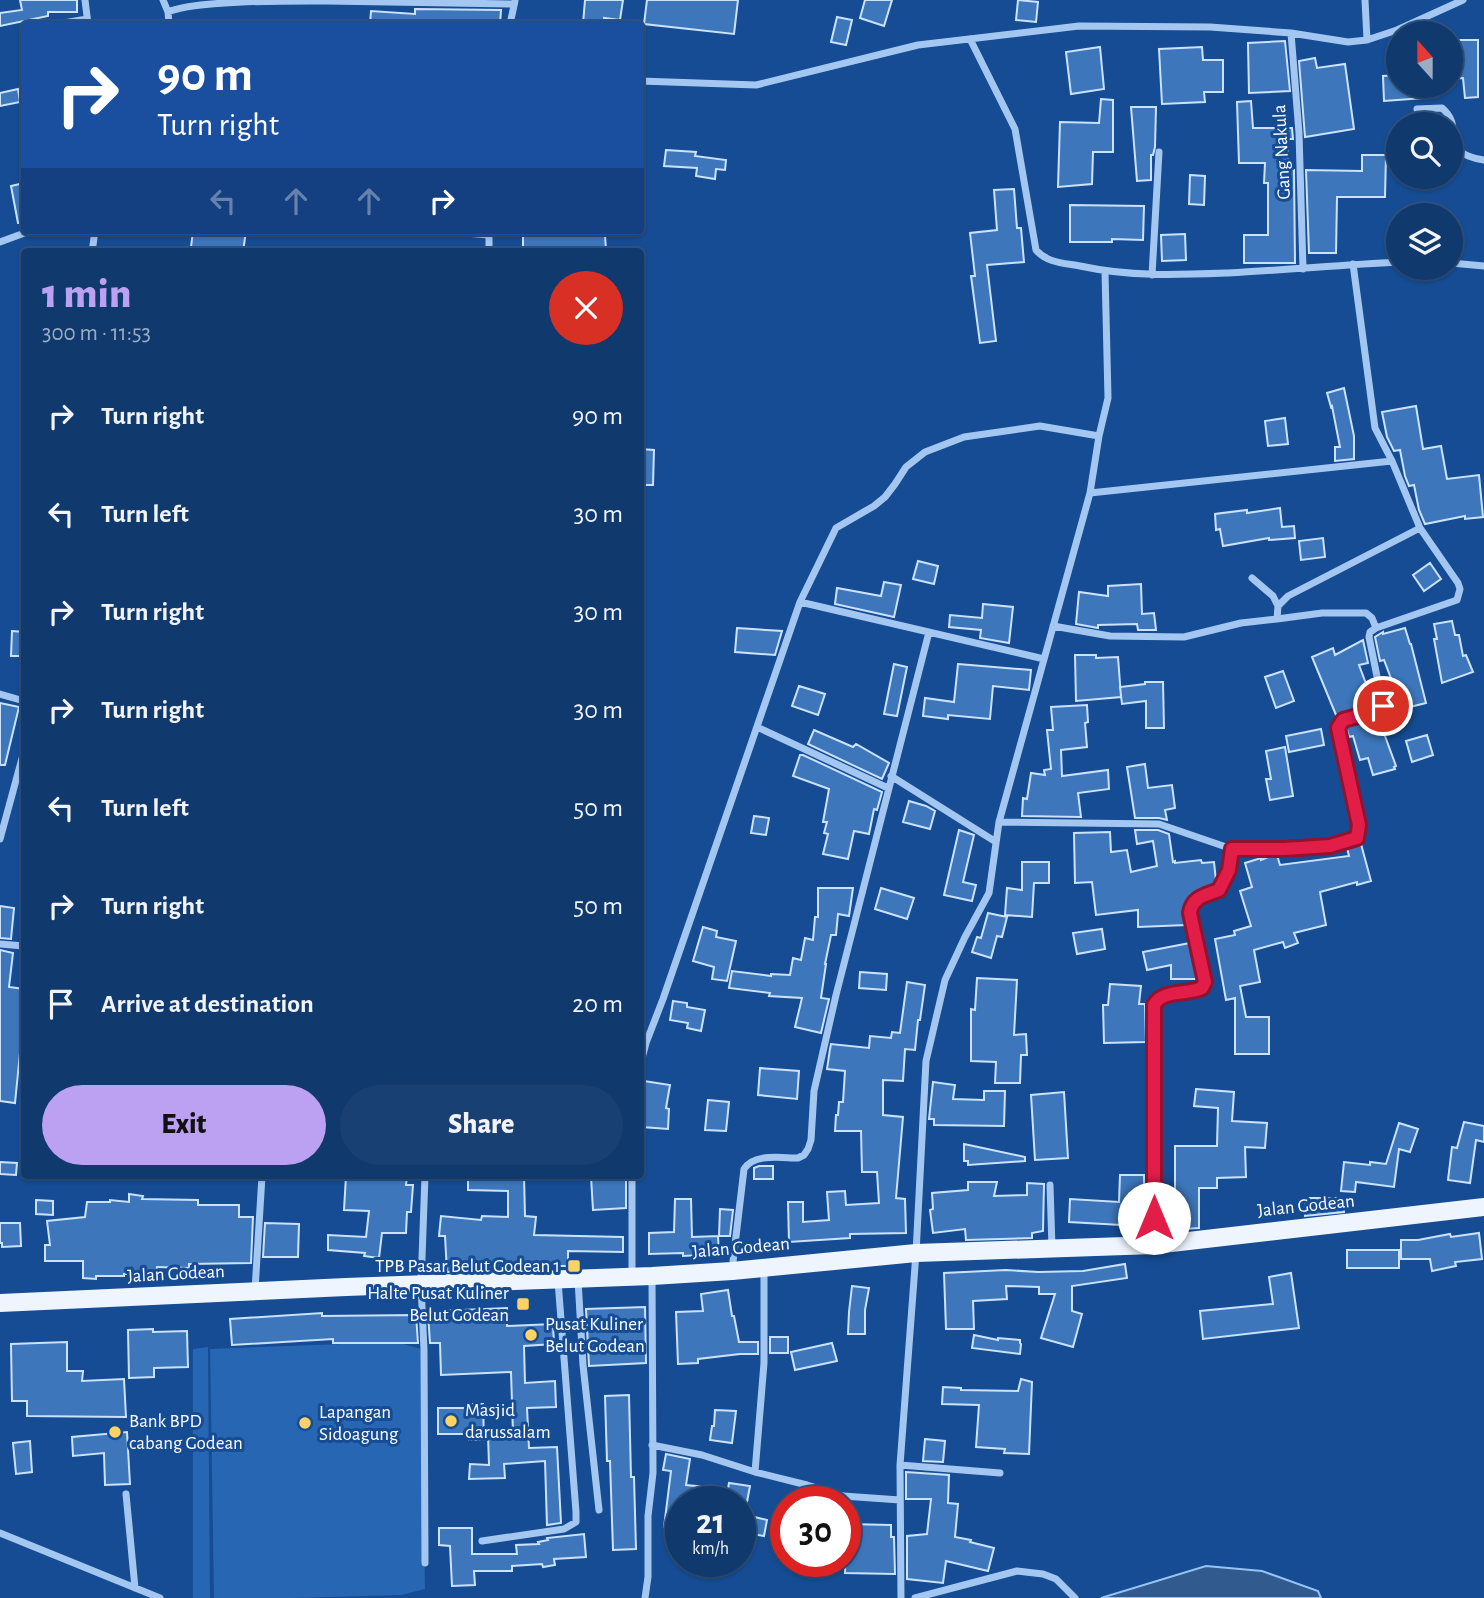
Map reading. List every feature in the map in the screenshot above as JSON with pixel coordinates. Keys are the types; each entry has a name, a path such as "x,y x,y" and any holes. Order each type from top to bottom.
{"main road":[{"name":"Jalan Godean","path":"0,1303 652,1276 916,1253 1154,1245 1484,1207"}],"street":[{"path":"85,0 87,21"},
{"path":"163,0 169,21"},
{"path":"168,12 181,5 198,2 251,0 514,2 511,21"},
{"path":"1365,0 1367,40"},
{"path":"644,81 756,85 918,45 1079,26 1210,27 1291,33 1348,41 1367,40 1397,30 1462,0"},
{"name":"Gang Nakula","path":"1291,33 1299,134 1303,269"},
{"path":"970,39 1015,129 1036,250 1041,256 1051,261 1105,272 1166,276 1386,263"},
{"path":"1417,110 1442,108 1450,114 1456,145 1461,152 1469,158 1484,160"},
{"path":"1152,275 1159,152"},
{"path":"0,242 21,234"},
{"path":"999,822 1159,824 1232,849 1330,846 1357,838 1359,825 1338,728 1343,720 1380,710 1383,706 1370,632 1457,600 1460,589 1420,528 1375,428 1353,264"},
{"path":"1463,264 1484,267"},
{"path":"901,1598 900,1465 916,1253 926,1061 945,981 989,893 999,822 1090,493 1108,398 1105,272"},
{"path":"644,1051 800,602 836,528 885,497 906,467 925,453 964,437 1040,426 1099,436"},
{"path":"1090,493 1392,461"},
{"path":"1278,606 1289,596 1420,528"},
{"path":"1252,578 1273,596 1278,606 1277,619"},
{"path":"800,602 1044,659"},
{"path":"1053,626 1110,636 1184,636 1241,623 1322,613 1366,613 1372,618 1376,628"},
{"path":"732,1271 744,1169 747,1163 754,1159 798,1158 804,1155 811,1140 814,1091 929,632"},
{"path":"0,694 21,700"},
{"path":"757,727 888,788"},
{"path":"0,839 21,762"},
{"path":"891,776 996,842"},
{"path":"1154,1245 1154,1005 1157,1000 1168,995 1194,992 1202,988 1205,982 1190,913 1191,905 1219,890 1229,870 1232,849"},
{"path":"0,944 21,946"},
{"path":"255,1291 262,1179"},
{"path":"425,1179 421,1285 425,1563"},
{"path":"632,1179 632,1277"},
{"path":"1050,1185 1052,1248"},
{"path":"755,1472 764,1363 764,1268"},
{"path":"645,1598 648,1577 648,1516 653,1474 652,1276"},
{"path":"578,1279 583,1365 599,1510"},
{"path":"482,1541 564,1529 576,1522 558,1280"},
{"path":"652,1445 702,1455 843,1496 900,1500"},
{"path":"900,1465 1000,1473"},
{"path":"126,1494 135,1588"},
{"path":"0,1533 160,1598"},
{"path":"915,1598 1017,1571 1043,1574 1056,1579 1076,1598"}],"shaded area":[{"name":"Lapangan Sidoagung","path":"396,1342 421,1349 425,1589 401,1595 214,1598 210,1349"},
{"path":"208,1347 210,1598 193,1598 193,1349"},
{"path":"1206,1566 1262,1571 1318,1591 1321,1598 1101,1598"}],"building":[{"path":"20,0 77,0 77,12 48,12 48,16 0,26 0,13 22,10"},
{"path":"585,0 623,0 620,20 604,18 604,21 583,21"},
{"path":"647,0 738,0 734,34 644,24"},
{"path":"865,0 892,0 884,26 860,18"},
{"path":"1018,0 1038,2 1036,22 1016,20"},
{"path":"415,9 501,10 500,21 370,21 371,11 415,14"},
{"path":"837,17 852,20 846,45 831,42"},
{"path":"1463,40 1478,40 1478,97 1465,98"},
{"path":"1285,41 1290,91 1249,93 1248,43"},
{"path":"1100,47 1104,89 1071,94 1066,52"},
{"path":"1202,47 1203,60 1223,60 1223,92 1204,92 1205,102 1162,104 1159,49"},
{"path":"1315,58 1317,68 1345,64 1354,129 1305,137 1299,61"},
{"path":"1383,76 1386,76 1386,98 1424,98 1384,101"},
{"path":"18,89 20,102 0,106 0,93"},
{"path":"1101,99 1113,100 1113,152 1093,152 1092,184 1058,187 1060,122 1099,123"},
{"path":"1251,101 1253,128 1292,128 1293,139 1288,139 1288,167 1294,170 1295,263 1244,263 1244,235 1268,235 1268,183 1264,183 1265,163 1239,163 1237,102"},
{"path":"1131,107 1156,107 1151,180 1137,181"},
{"path":"666,150 696,152 695,156 726,160 725,170 716,169 715,179 696,176 697,168 664,166"},
{"path":"1362,155 1386,155 1385,197 1337,197 1336,253 1309,253 1306,170 1362,171"},
{"path":"1190,175 1205,176 1204,205 1189,204"},
{"path":"21,184 21,223 18,223 11,186"},
{"path":"1014,189 1017,228 1021,228 1024,262 987,265 996,341 980,343 971,276 975,276 970,233 997,230 994,190"},
{"path":"1070,205 1144,206 1143,240 1070,242"},
{"path":"1185,234 1186,260 1162,261 1161,235"},
{"path":"192,235 245,235 244,248 191,247"},
{"path":"523,235 605,235 606,248 523,248"},
{"path":"1344,388 1354,436 1354,459 1335,461 1335,447 1340,447 1327,393"},
{"path":"1416,406 1423,449 1441,446 1447,479 1479,475 1483,517 1465,519 1465,516 1425,524 1414,485 1409,486 1405,476 1400,450 1394,451 1387,437 1382,412"},
{"path":"1285,418 1288,444 1268,446 1265,421"},
{"path":"644,449 654,450 653,485 644,485"},
{"path":"1280,508 1282,527 1294,526 1295,538 1269,538 1223,546 1220,529 1216,530 1215,514"},
{"path":"1323,538 1325,557 1301,560 1299,541"},
{"path":"918,561 938,566 934,584 913,579"},
{"path":"1430,563 1441,579 1424,591 1413,575"},
{"path":"884,582 901,585 894,617 835,604 837,588 881,596"},
{"path":"1141,584 1142,614 1154,613 1156,630 1138,630 1137,624 1098,625 1098,628 1076,624 1079,592 1108,596 1108,586"},
{"path":"983,604 1013,607 1009,643 980,638 981,630 949,627 950,615 982,618"},
{"path":"1452,621 1455,635 1459,635 1463,656 1466,655 1473,672 1442,683 1434,624"},
{"path":"737,628 782,631 775,655 735,652"},
{"path":"1405,628 1426,703 1398,710 1393,690 1395,689 1384,660 1380,661 1375,637 1383,632"},
{"path":"12,631 21,632 21,656 11,656"},
{"path":"1363,640 1368,663 1359,665 1374,705 1336,715 1312,657 1333,648 1335,655"},
{"path":"1075,655 1118,657 1121,697 1076,701"},
{"path":"894,664 907,667 897,716 884,714"},
{"path":"958,664 1031,670 1029,690 993,686 990,719 948,715 948,719 923,716 925,698 954,702"},
{"path":"1283,671 1294,701 1276,708 1265,677"},
{"path":"1163,682 1164,728 1146,728 1146,701 1122,704 1120,687"},
{"path":"799,686 825,694 818,715 792,706"},
{"path":"0,703 19,707 5,765 0,765"},
{"path":"1087,705 1087,747 1061,750 1062,776 1108,770 1109,789 1078,793 1081,817 1022,816 1023,798 1027,799 1031,773 1045,775 1044,770 1051,769 1047,730 1053,730 1051,707"},
{"path":"1378,717 1396,766 1395,769 1373,775 1368,758 1360,760 1353,736 1349,737 1346,726"},
{"path":"1321,729 1324,745 1289,752 1286,736"},
{"path":"814,730 853,747 856,744 889,763 882,779 808,744"},
{"path":"1427,735 1433,755 1412,762 1406,741"},
{"path":"1285,747 1293,796 1270,800 1266,779 1271,779 1266,751"},
{"path":"800,755 882,792 877,810 874,809 869,834 854,831 848,859 823,854 828,834 824,833 827,822 823,822 829,789 793,776"},
{"path":"1145,764 1148,788 1172,785 1175,808 1165,810 1167,820 1135,818 1127,767"},
{"path":"909,801 935,811 930,829 903,822"},
{"path":"754,816 769,818 766,835 751,833"},
{"path":"959,830 974,835 963,882 976,885 972,901 944,895"},
{"path":"1135,830 1158,830 1169,834 1175,863 1201,860 1202,863 1214,862 1215,885 1197,892 1188,901 1184,912 1186,925 1138,927 1138,910 1096,915 1092,882 1075,883 1074,833 1110,832 1111,852 1127,850 1131,872 1157,866 1153,841 1137,844"},
{"path":"1361,844 1371,881 1320,892 1326,925 1294,933 1298,943 1285,948 1283,942 1254,950 1260,982 1240,986 1246,1017 1269,1017 1269,1054 1235,1054 1235,998 1226,1000 1215,939 1235,935 1234,931 1251,926 1240,891 1252,887 1245,863 1273,855 1277,855 1280,865 1349,856 1347,848"},
{"path":"1022,862 1049,862 1049,883 1034,883 1032,917 1005,915 1007,888 1022,890"},
{"path":"818,888 853,888 849,916 838,914 836,935 831,935 821,998 829,999 821,1033 795,1027 802,998 769,996 770,993 729,988 732,971 771,976 790,975 793,958 801,960 805,938 813,940 815,917 818,917"},
{"path":"881,888 914,898 907,919 875,909"},
{"path":"0,906 14,908 11,939 0,938"},
{"path":"988,913 1007,917 1002,937 997,936 991,958 972,952 977,937 981,938"},
{"path":"703,927 717,931 716,937 736,941 727,981 712,979 714,967 693,961"},
{"path":"1102,929 1105,949 1077,954 1073,933"},
{"path":"1190,943 1198,979 1171,979 1171,965 1147,970 1143,952"},
{"path":"0,950 13,953 9,987 21,989 21,1043 15,1103 0,1101"},
{"path":"860,972 887,974 886,990 859,988"},
{"path":"977,978 1017,980 1014,1035 1026,1034 1027,1055 1021,1055 1020,1083 995,1083 996,1062 971,1061 971,1009 975,1010"},
{"path":"907,982 925,985 915,1050 905,1049 903,1081 883,1080 883,1115 903,1117 896,1198 905,1199 906,1233 850,1234 850,1238 789,1242 788,1202 803,1202 803,1222 829,1220 827,1192 845,1191 846,1205 879,1203 877,1172 862,1172 861,1131 835,1131 839,1102 843,1102 845,1071 827,1069 831,1044 869,1048 870,1036 891,1038 892,1032 900,1033"},
{"path":"1110,984 1141,986 1139,1004 1145,1004 1146,1042 1104,1043 1103,1005 1108,1005"},
{"path":"673,1001 705,1010 701,1031 687,1028 688,1023 670,1020"},
{"path":"760,1068 799,1071 797,1099 758,1095"},
{"path":"644,1081 670,1085 666,1108 669,1109 668,1129 644,1127"},
{"path":"933,1082 955,1085 953,1099 984,1100 984,1091 1005,1091 1004,1126 934,1125 934,1119 929,1119"},
{"path":"1196,1089 1234,1092 1232,1121 1267,1123 1265,1148 1245,1147 1246,1177 1217,1178 1217,1188 1199,1188 1199,1228 1167,1230 1167,1211 1175,1211 1175,1146 1217,1146 1218,1108 1194,1106"},
{"path":"1064,1092 1068,1158 1035,1160 1031,1095"},
{"path":"708,1100 729,1102 726,1131 705,1130"},
{"path":"1464,1122 1484,1126 1484,1142 1476,1140 1470,1183 1448,1180 1452,1147 1457,1148"},
{"path":"1399,1123 1418,1129 1410,1152 1399,1149 1394,1187 1356,1182 1355,1192 1341,1191 1344,1162 1386,1164"},
{"path":"964,1144 1025,1157 1025,1161 968,1165 968,1161 964,1161"},
{"path":"0,1162 17,1163 16,1175 0,1174"},
{"path":"773,1166 773,1179 754,1179 754,1168"},
{"path":"1120,1175 1144,1175 1144,1207 1122,1206 1121,1225 1069,1222 1070,1199 1119,1202"},
{"path":"346,1179 407,1179 406,1185 413,1185 406,1233 382,1233 379,1258 364,1256 365,1253 328,1250 328,1235 366,1237 369,1211 344,1210"},
{"path":"468,1179 524,1179 525,1216 536,1217 534,1235 623,1237 623,1252 568,1251 568,1266 510,1266 510,1270 447,1272 445,1236 439,1236 441,1216 481,1220 482,1216 508,1217 508,1191 468,1190"},
{"path":"591,1179 626,1179 626,1208 593,1210"},
{"path":"968,1182 997,1182 994,1196 1027,1195 1027,1183 1044,1184 1043,1231 1032,1233 1032,1238 966,1240 965,1229 933,1233 930,1210 933,1209 932,1193 968,1190"},
{"path":"129,1194 143,1196 142,1199 198,1200 198,1205 239,1205 239,1217 253,1217 251,1263 189,1264 189,1268 157,1267 156,1274 96,1276 96,1279 83,1278 83,1261 45,1261 45,1245 50,1245 47,1221 85,1217 87,1202 129,1202"},
{"path":"1305,1198 1344,1198 1344,1212 1305,1216"},
{"path":"675,1199 691,1199 692,1237 718,1236 719,1254 649,1254 649,1233 674,1232"},
{"path":"36,1200 53,1201 53,1215 36,1214"},
{"path":"720,1209 733,1210 730,1236 719,1236"},
{"path":"0,1223 20,1223 21,1246 2,1247"},
{"path":"265,1223 299,1224 298,1257 263,1257"},
{"path":"1479,1233 1482,1259 1455,1262 1456,1266 1432,1271 1430,1259 1401,1259 1401,1240"},
{"path":"1347,1250 1399,1250 1399,1268 1347,1268"},
{"path":"1125,1264 1127,1278 1072,1286 1072,1311 1082,1314 1073,1347 1041,1338 1055,1294 1039,1294 1039,1287 1006,1286 1007,1299 973,1301 974,1329 946,1329 944,1273 1006,1270 1083,1271"},
{"path":"1291,1273 1299,1328 1203,1339 1200,1311 1273,1304 1269,1277"},
{"path":"852,1286 869,1288 865,1334 848,1334"},
{"path":"728,1290 739,1342 758,1342 758,1354 698,1359 698,1363 678,1364 676,1312 703,1311 701,1294"},
{"path":"645,1307 646,1363 589,1366 586,1309"},
{"path":"507,1308 507,1326 553,1324 554,1344 524,1346 525,1383 555,1381 556,1407 527,1408 529,1448 557,1447 561,1523 547,1525 545,1461 504,1464 505,1478 469,1479 470,1464 489,1465 488,1435 513,1434 511,1372 441,1375 440,1343 430,1343 428,1314 439,1314 439,1311"},
{"path":"322,1313 322,1316 416,1315 418,1343 333,1343 333,1339 232,1345 230,1319"},
{"path":"153,1329 153,1332 187,1331 188,1367 154,1368 154,1377 129,1378 128,1330"},
{"path":"974,1335 998,1340 1020,1340 1020,1354 972,1348"},
{"path":"770,1337 788,1337 788,1353 770,1353"},
{"path":"67,1342 67,1371 83,1371 82,1381 124,1379 126,1417 27,1416 27,1401 12,1401 11,1344"},
{"path":"832,1343 837,1361 795,1370 791,1352"},
{"path":"1021,1379 1032,1382 1029,1454 1004,1453 1005,1449 976,1447 979,1405 942,1404 943,1387 1018,1391"},
{"path":"629,1395 636,1549 613,1550 605,1396"},
{"path":"467,1404 483,1404 484,1440 469,1440 469,1434 438,1434 438,1408 468,1408"},
{"path":"715,1410 736,1411 732,1443 710,1440"},
{"path":"127,1432 130,1484 105,1485 104,1453 73,1456 72,1437"},
{"path":"925,1439 945,1441 943,1462 923,1461"},
{"path":"30,1441 32,1472 16,1474 13,1443"},
{"path":"666,1454 690,1459 686,1485 696,1486 669,1486 671,1471 663,1470"},
{"path":"906,1472 949,1475 948,1503 958,1504 955,1537 994,1548 988,1571 946,1561 943,1583 907,1579 907,1536 927,1534 931,1499 906,1499"},
{"path":"729,1483 750,1486 728,1486"},
{"path":"756,1517 767,1520 764,1536 756,1535"},
{"path":"861,1524 891,1525 895,1574 861,1573"},
{"path":"439,1528 472,1528 472,1554 517,1554 516,1545 539,1544 538,1542 548,1540 547,1538 584,1534 586,1557 554,1559 555,1565 543,1567 542,1564 512,1566 512,1571 474,1571 475,1585 452,1586 450,1546 439,1545"}],"place":[{"name":"TPB Pasar Belut Godean 1","path":"574,1266"},
{"name":"Halte Pusat Kuliner Belut Godean","path":"523,1304"},
{"name":"Pusat Kuliner Belut Godean","path":"531,1335"},
{"name":"Masjid darussalam","path":"451,1421"},
{"name":"Lapangan Sidoagung","path":"305,1423"},
{"name":"Bank BPD cabang Godean","path":"115,1432"}],"route":[{"path":"1154,1218 1154,1005 1157,1000 1168,995 1194,992 1202,988 1205,982 1190,913 1191,905 1219,890 1229,870 1232,849 1330,846 1357,838 1359,825 1338,728 1343,720 1380,710 1383,706"}]}
